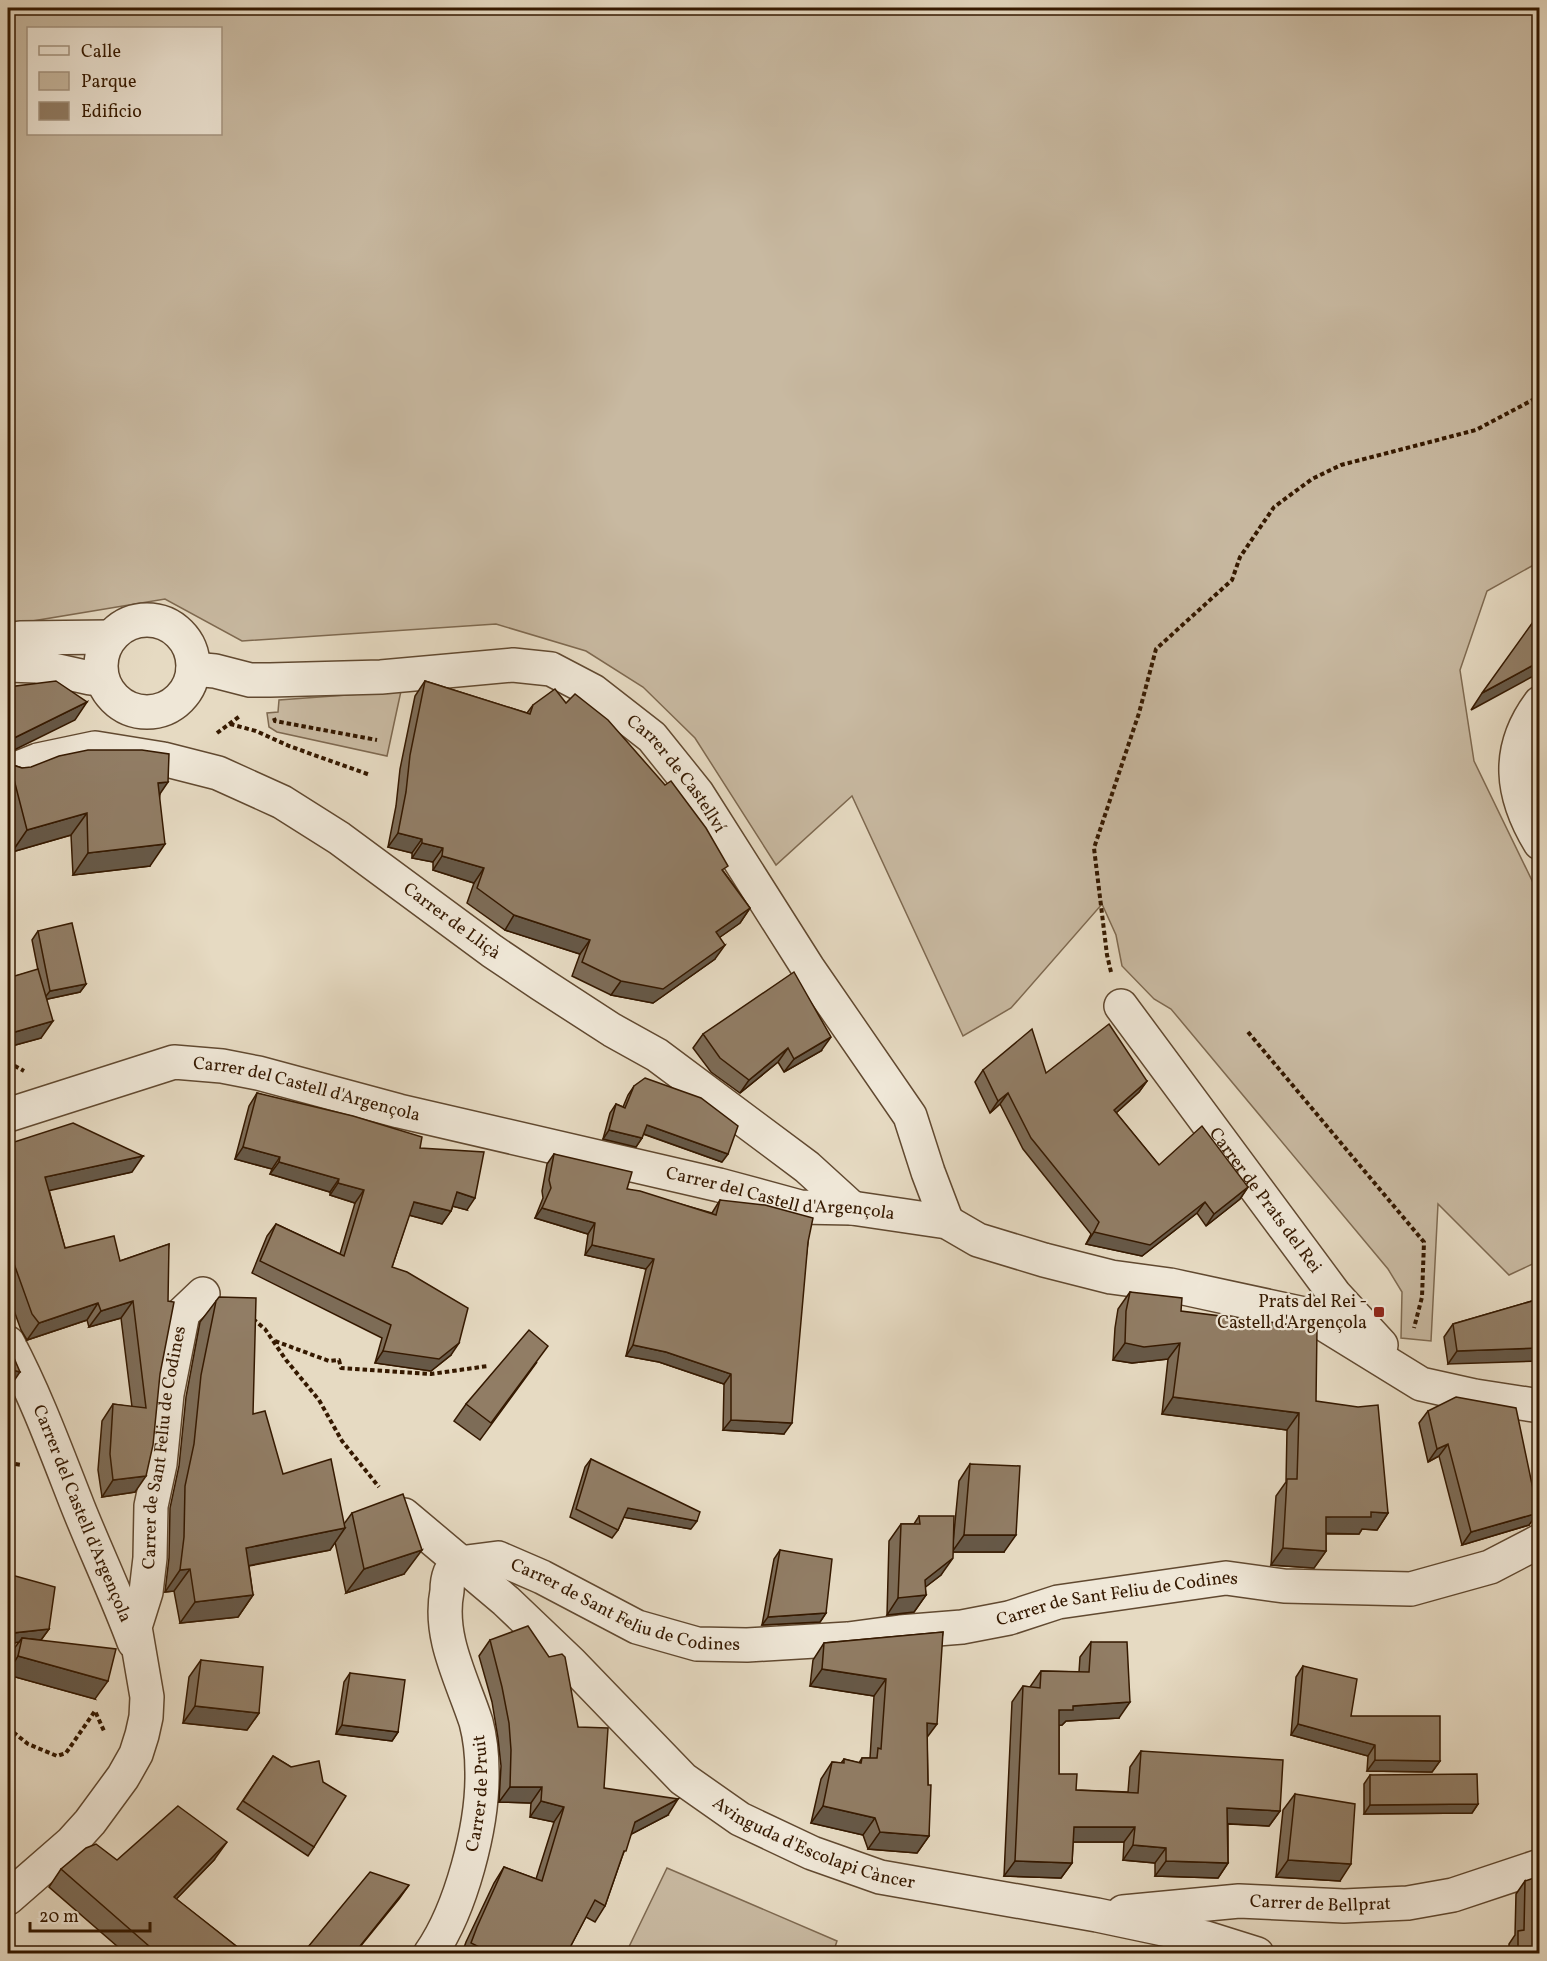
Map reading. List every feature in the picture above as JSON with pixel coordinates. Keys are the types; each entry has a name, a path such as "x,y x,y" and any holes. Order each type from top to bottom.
{"street":[{"path":"8,665 36,666 90,678 109,690 129,710 143,713 158,712 171,706 187,690 194,669 192,655 186,641 176,631 164,623 150,619 122,626 110,637 103,649 100,663 109,690 95,748"},
{"path":"8,641 20,638 110,637"},
{"name":"Carrer de Castellví","path":"194,669 215,671 250,680 270,681 381,676 513,665 551,669 593,691 652,737 697,793 808,968 910,1116 947,1222"},
{"path":"1539,703 1528,718 1516,752 1529,796 1529,826 1539,843"},
{"name":"Carrer de Lliçà","path":"8,772 38,760 95,748 163,759 218,773 282,802 339,838 492,951 541,984 612,1030 657,1054 807,1167 852,1208"},
{"name":"Carrer de Prats del Rei","path":"1121,1006 1335,1295 1364,1328 1421,1384"},
{"name":"Carrer del Castell d'Argençola","path":"8,1115 174,1062 222,1066 258,1073 399,1111 719,1185 800,1207 852,1208 947,1222 978,1240 1044,1260 1111,1277 1170,1285 1309,1315 1421,1384 1475,1396 1539,1406"},
{"name":"Carrer de Sant Feliu de Codines","path":"8,1898 71,1843 90,1822 109,1799 136,1754 146,1717 147,1697 135,1627 146,1592 150,1558 151,1506 160,1464 167,1394 183,1313 203,1294"},
{"name":"Carrer del Castell d'Argençola","path":"8,1343 38,1403 138,1652"},
{"path":"404,1515 459,1563"},
{"name":"Carrer de Sant Feliu de Codines","path":"459,1563 498,1558 542,1577 637,1627 697,1644 747,1645 848,1639 962,1627 1009,1618 1058,1602 1226,1578 1284,1586 1412,1589 1490,1567 1539,1541"},
{"name":"Avinguda d'Escolapi Càncer","path":"459,1563 491,1587 571,1663 683,1779 740,1819 812,1853 880,1877 1097,1915 1206,1938 1257,1953"},
{"name":"Carrer de Pruit","path":"430,1953 452,1914 465,1877 477,1822 482,1772 476,1724 461,1685 450,1646 444,1606 450,1574 459,1563"},
{"name":"Carrer de Bellprat","path":"1097,1915 1169,1906 1239,1901 1344,1906 1408,1903 1454,1895 1539,1866"}],"path":[{"path":"1121,1006 1107,955 1094,848 1139,713 1156,649 1232,580 1240,557 1274,507 1312,478 1341,465 1476,430 1539,396"},
{"path":"272,712 275,720 377,740"},
{"path":"222,729 237,718"},
{"path":"230,724 256,731 289,746 370,775"},
{"path":"1248,1032 1424,1242 1422,1297"},
{"path":"203,1294 240,1310 265,1329 286,1360 319,1400 348,1449 404,1515"},
{"path":"274,1341 329,1361 339,1360 341,1368 431,1374 488,1366"},
{"path":"8,1737 12,1732 28,1744 57,1756 66,1753 95,1711 104,1732"}],"green space":[{"path":"8,8 1539,8 1539,562 1487,591 1460,670 1474,761 1539,895 1539,1261 1509,1275 1438,1204 1431,1341 1401,1338 1402,1292 1388,1269 1171,1009 1154,999 1122,966 1116,935 1102,904 1011,1008 963,1036 852,796 776,865 695,738 643,687 586,651 496,624 242,641 165,599 8,625"},
{"path":"401,691 387,756 277,732 269,727 267,713 278,712 279,700"},
{"path":"667,1868 837,1941 833,1953 626,1953"}],"building":[{"path":"1538,615 1539,662 1482,693"},
{"path":"56,681 87,702 8,741 8,687"},
{"path":"425,681 530,714 533,705 555,689 566,703 575,694 608,720 665,785 671,781 706,828 728,866 722,870 750,908 716,932 725,945 663,989 621,981 582,962 590,940 514,915 477,888 484,868 442,856 443,848 422,843 422,839 398,833 410,755"},
{"path":"88,750 142,750 169,754 168,782 158,783 165,844 88,853 87,813 27,830 9,760 13,765 22,768 31,767 59,756"},
{"path":"72,923 86,984 50,991 38,931"},
{"path":"38,969 53,1021 8,1034 8,978"},
{"path":"794,972 831,1037 794,1059 788,1048 749,1080 720,1058 703,1034"},
{"path":"1109,1024 1147,1081 1114,1110 1159,1165 1202,1126 1248,1187 1214,1214 1205,1202 1150,1245 1094,1232 1099,1222 1031,1138 1008,1093 998,1101 983,1070 1032,1029 1046,1073"},
{"path":"645,1078 701,1098 738,1126 728,1154 647,1125 642,1138 609,1130 616,1104 625,1108 634,1086"},
{"path":"257,1093 353,1116 422,1137 420,1148 484,1152 475,1198 457,1192 451,1211 414,1202 392,1267 407,1272 468,1308 459,1343 439,1359 383,1351 391,1325 260,1261 276,1224 344,1256 364,1190 338,1183 339,1179 279,1162 280,1157 243,1147"},
{"path":"73,1123 143,1156 45,1177 65,1248 114,1236 120,1261 169,1244 168,1301 174,1302 160,1374 153,1445 146,1476 113,1480 110,1454 113,1404 146,1408 133,1301 101,1311 98,1303 39,1323 32,1314 8,1247 8,1144"},
{"path":"554,1154 632,1172 627,1189 716,1215 720,1200 765,1205 813,1218 808,1242 792,1423 731,1420 731,1374 666,1352 633,1345 654,1259 592,1245 595,1223 542,1208 551,1188 549,1180"},
{"path":"1130,1292 1182,1298 1181,1311 1317,1328 1316,1401 1358,1407 1378,1405 1388,1513 1371,1512 1371,1517 1326,1517 1326,1551 1283,1548 1287,1479 1297,1479 1299,1413 1173,1397 1180,1343 1144,1347 1125,1343 1126,1311"},
{"path":"219,1297 256,1298 253,1414 265,1411 283,1474 331,1459 345,1528 246,1548 253,1595 195,1602 190,1569 180,1570 184,1537 185,1486 194,1444 201,1375 216,1301"},
{"path":"1539,1299 1539,1348 1457,1351 1453,1324"},
{"path":"529,1330 548,1346 491,1423 466,1404"},
{"path":"8,1344 20,1372 8,1369"},
{"path":"1456,1397 1516,1408 1538,1513 1471,1532 1448,1444 1437,1449 1428,1411"},
{"path":"591,1459 700,1512 697,1521 628,1508 618,1530 576,1509"},
{"path":"970,1464 1020,1466 1016,1535 964,1535"},
{"path":"403,1494 422,1550 364,1569 352,1513"},
{"path":"919,1516 954,1516 953,1558 925,1580 926,1595 898,1598 901,1524 920,1524"},
{"path":"780,1550 832,1559 826,1613 768,1617"},
{"path":"8,1574 55,1587 49,1629 13,1633 13,1658 8,1657"},
{"path":"528,1626 549,1657 562,1654 565,1657 578,1727 608,1728 604,1788 678,1799 635,1822 605,1906 595,1900 567,1953 491,1953 471,1943 504,1867 542,1881 564,1807 541,1801 542,1787 510,1787 509,1723 490,1640"},
{"path":"943,1632 937,1724 927,1723 928,1785 931,1785 929,1836 880,1832 875,1818 823,1806 832,1762 844,1763 844,1759 861,1763 862,1758 877,1758 878,1748 881,1749 886,1679 822,1669 824,1643"},
{"path":"22,1638 116,1649 108,1681 18,1656"},
{"path":"1091,1642 1127,1642 1130,1702 1073,1706 1073,1710 1059,1710 1059,1774 1077,1774 1076,1790 1138,1793 1141,1751 1283,1760 1280,1811 1227,1808 1228,1863 1166,1861 1166,1848 1133,1845 1135,1827 1074,1827 1072,1863 1015,1861 1023,1686 1040,1688 1041,1671 1089,1672"},
{"path":"201,1660 263,1667 259,1713 195,1706"},
{"path":"1303,1666 1357,1679 1351,1716 1440,1716 1440,1761 1375,1760 1375,1745 1298,1724"},
{"path":"350,1673 405,1680 398,1732 342,1725"},
{"path":"273,1756 291,1767 319,1761 323,1782 346,1796 314,1847 243,1801"},
{"path":"1477,1774 1478,1804 1370,1805 1370,1775"},
{"path":"1295,1794 1355,1804 1351,1864 1288,1860"},
{"path":"178,1806 227,1842 174,1897 245,1953 157,1953 61,1869 86,1848 96,1844 117,1860"},
{"path":"370,1872 409,1885 360,1946 370,1953 303,1953"},
{"path":"1539,1877 1539,1953 1519,1953 1518,1931 1524,1930 1525,1881"},
{"path":"973,1949 973,1951 984,1953 942,1953 943,1950"}],"place":[{"name":"Prats del Rei - Castell d'Argençola","path":"1379,1312"}]}
